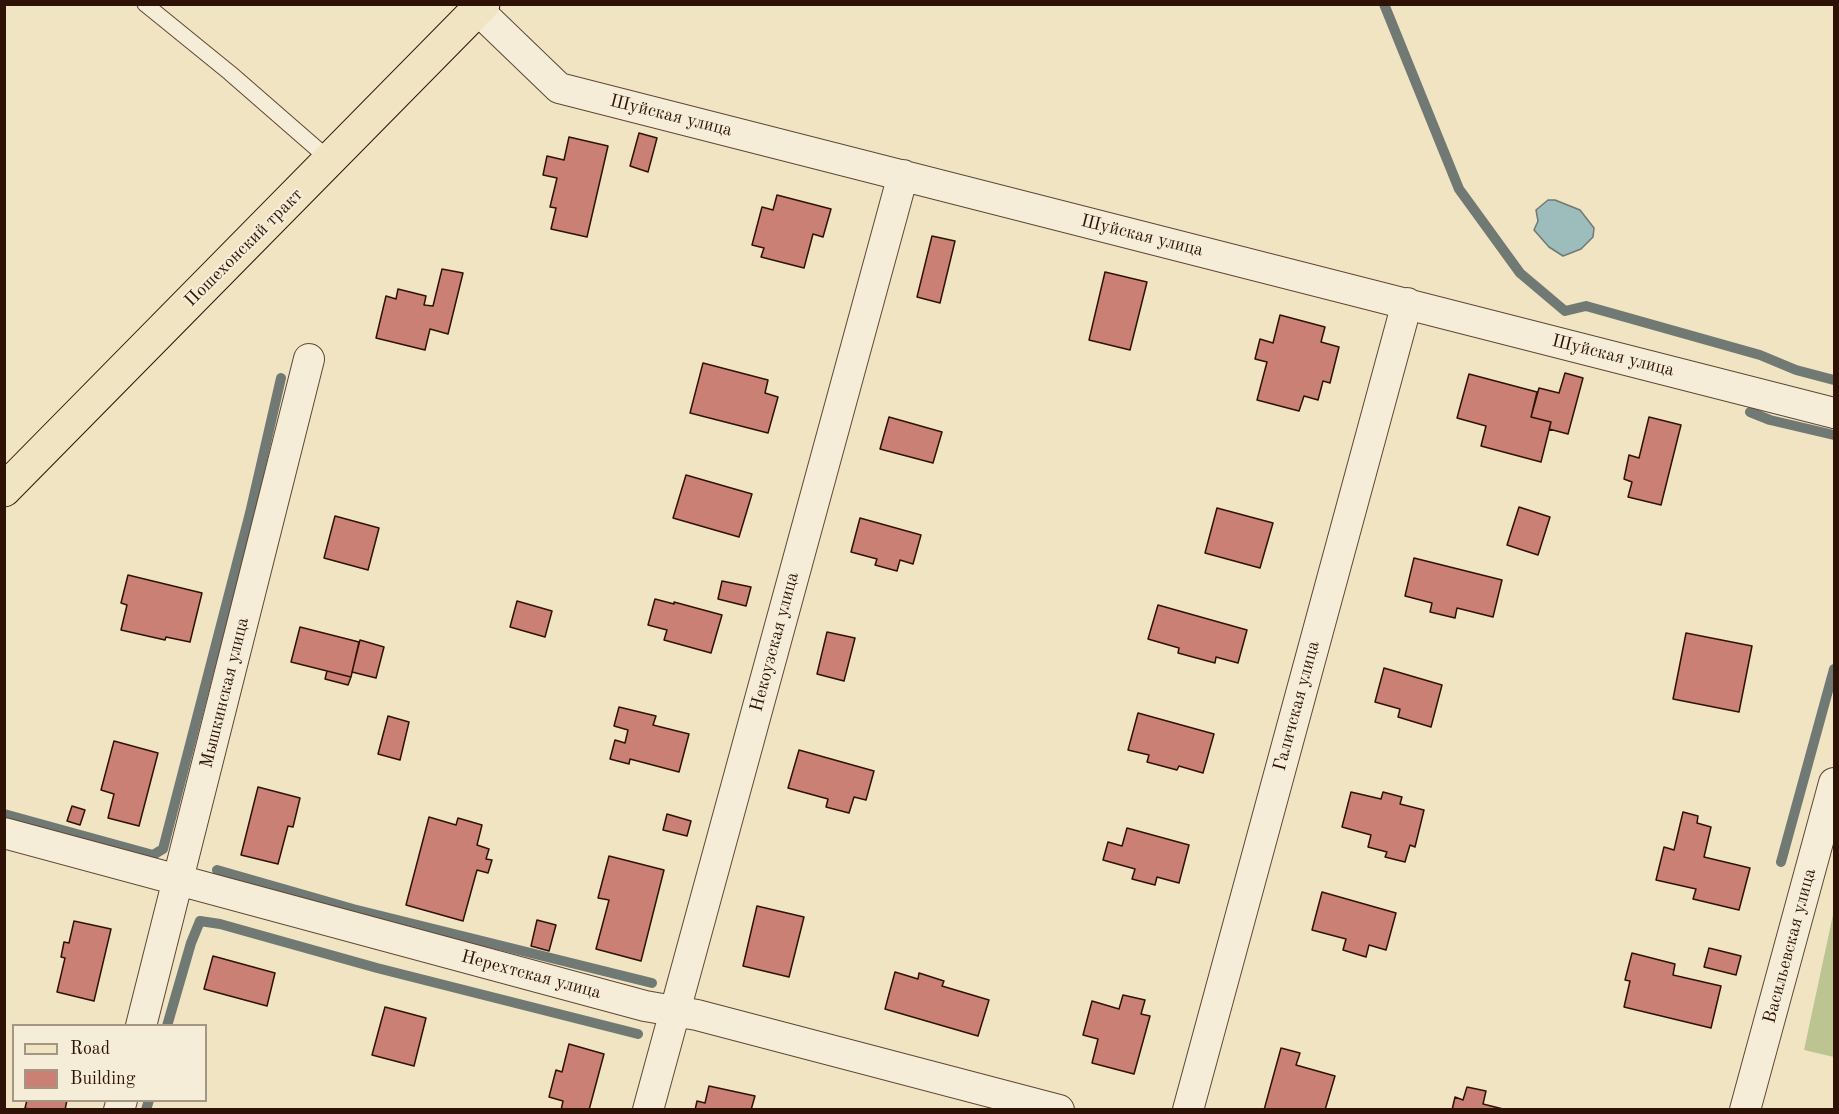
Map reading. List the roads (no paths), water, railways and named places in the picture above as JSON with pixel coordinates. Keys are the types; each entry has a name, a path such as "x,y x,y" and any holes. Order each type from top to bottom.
{"main road":[{"name":"Пошехонский тракт","path":"4,490 481,7"}],"street":[{"name":"Шуйская улица","path":"481,7 560,88 1834,413"},
{"name":"Некоузская улица","path":"648,1110 903,175"},
{"name":"Галичская улица","path":"1188,1110 1407,303"},
{"name":"Мышкинская улица","path":"142,1024 309,359"},
{"name":"Васильевская улица","path":"1745,1110 1834,783"},
{"name":"Нерехтская улица","path":"4,833 633,1003 708,1018 1059,1110"}],"lane":[{"path":"145,4 230,73 331,161"}],"water":[{"path":"1548,200 1555,200 1580,210 1594,228 1593,237 1581,249 1563,256 1549,247 1534,230 1538,221 1536,210"}],"waterway":[{"path":"1384,4 1459,189 1520,273 1565,311 1586,306 1760,355 1796,370 1834,380"},
{"path":"4,814 153,855 163,849 250,513 281,378"},
{"path":"1750,412 1770,420 1834,435"},
{"path":"1781,862 1834,669"},
{"path":"217,870 353,909 652,983"},
{"path":"168,1024 191,943 200,921 220,924 377,968 638,1034"},
{"path":"146,1110 148,1102"}]}
